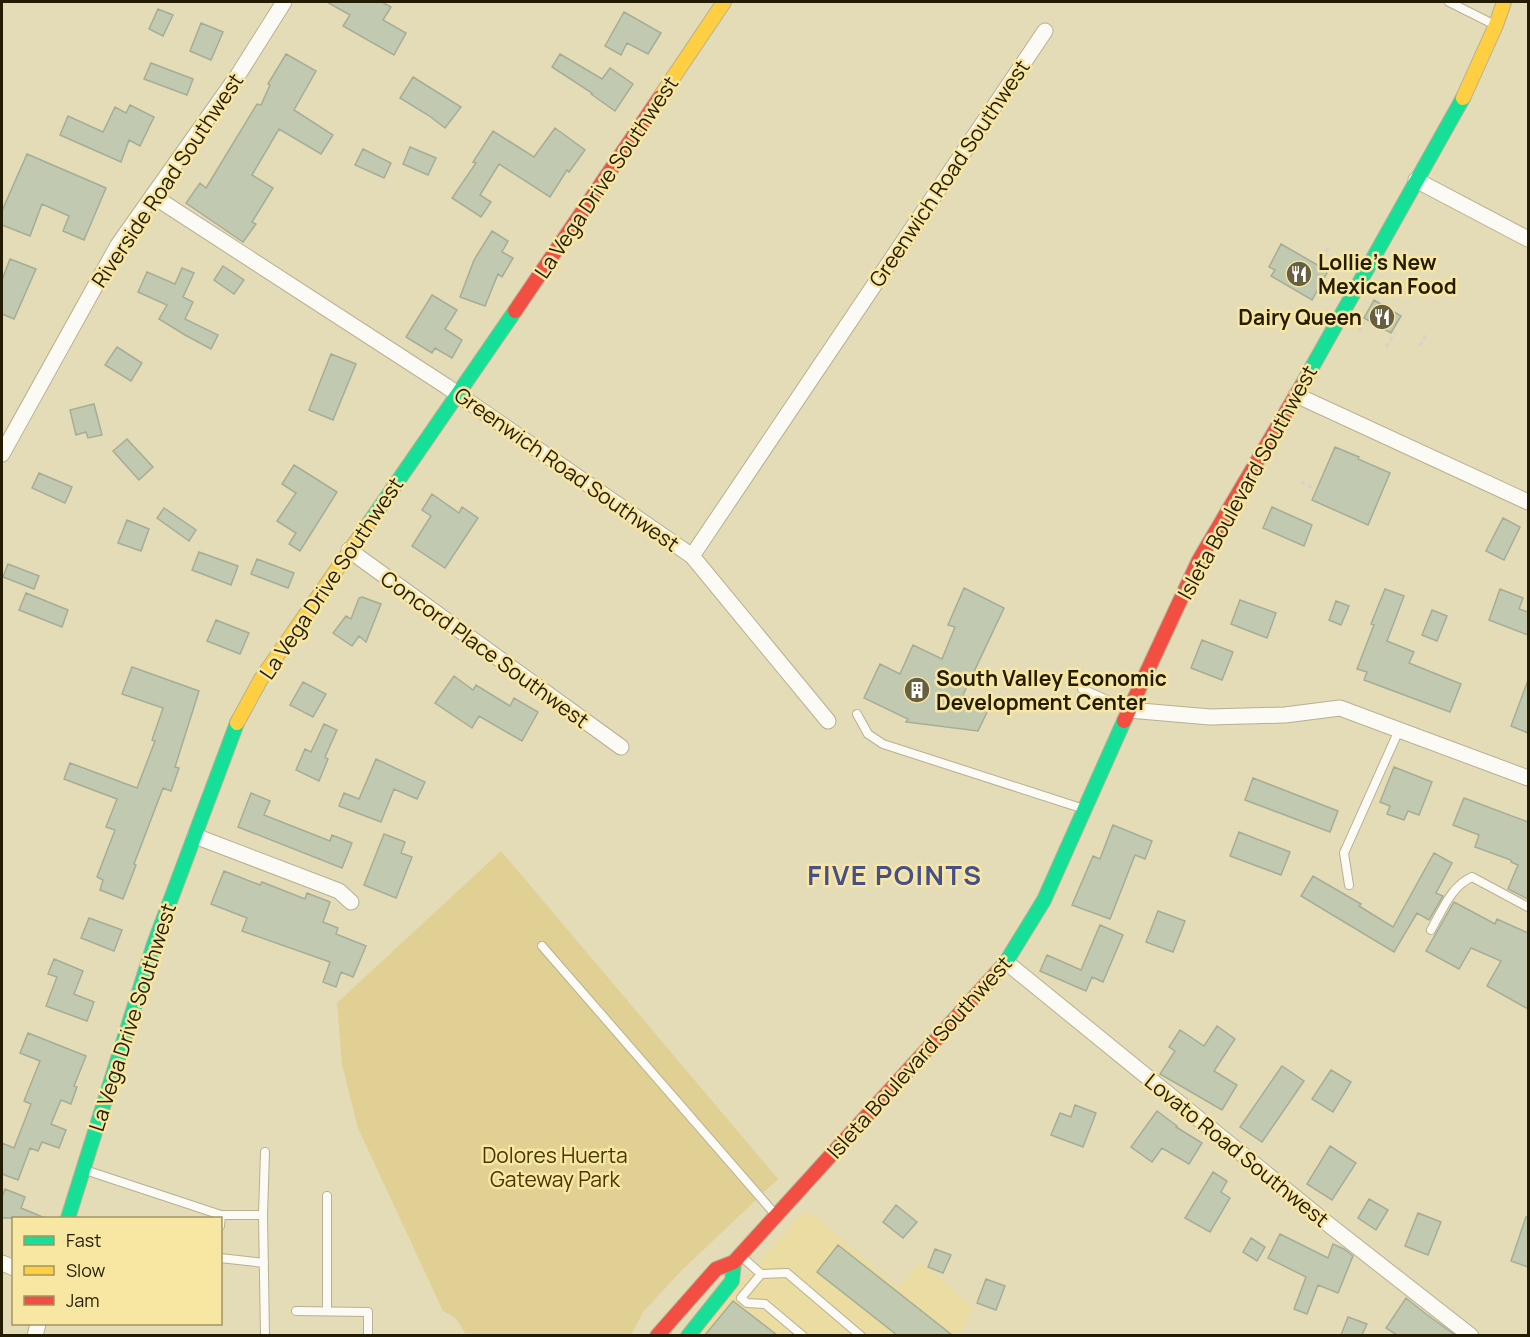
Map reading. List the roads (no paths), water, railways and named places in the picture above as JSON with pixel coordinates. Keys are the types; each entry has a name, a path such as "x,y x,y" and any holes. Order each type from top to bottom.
{"main road":[{"name":"La Vega Drive Southwest","path":"68,1217 139,987 240,717 261,679 558,249 724,2"},
{"name":"Isleta Boulevard Southwest","path":"657,1335 716,1269 737,1258 1006,962 1044,900 1199,560 1296,395 1466,92 1504,2"},
{"name":"Isleta Boulevard Southwest","path":"688,1335 732,1281 737,1258"}],"street":[{"name":"Riverside Road Southwest","path":"2,454 118,245 238,75 284,2"},
{"name":"Greenwich Road Southwest","path":"153,196 458,394 692,556 1045,30"},
{"path":"1416,180 1528,239"},
{"path":"1296,395 1528,502"},
{"name":"Concord Place Southwest","path":"350,550 621,747"},
{"path":"692,556 828,722"},
{"path":"1129,710 1210,717 1285,715 1340,708 1528,778"},
{"path":"195,836 339,891 351,903"},
{"name":"Lovato Road Southwest","path":"1006,962 1328,1224 1471,1335"}],"lane":[{"path":"1449,2 1496,25"},
{"path":"1082,689 1129,710"},
{"path":"857,714 868,734 883,744 1085,809"},
{"path":"1349,885 1344,853 1399,730"},
{"path":"1431,930 1446,902 1462,882 1472,877 1528,907"},
{"path":"542,946 776,1215"},
{"path":"265,1152 263,1215 265,1335"},
{"path":"83,1169 221,1215 263,1215"},
{"path":"327,1196 327,1311"},
{"path":"222,1258 264,1263"},
{"path":"737,1258 761,1274 787,1273 861,1335"},
{"path":"761,1274 741,1298 747,1303 765,1304 803,1335"},
{"path":"296,1311 368,1312 368,1335"}],"place":[{"name":"Lollie's New Mexican Food","path":"1299,274"},
{"name":"Dairy Queen","path":"1382,317"},
{"name":"South Valley Economic Development Center","path":"917,690"}],"district":[{"name":"FIVE POINTS","path":"895,874"}],"park label":[{"name":"Dolores Huerta Gateway Park","path":"555,1167"}]}
